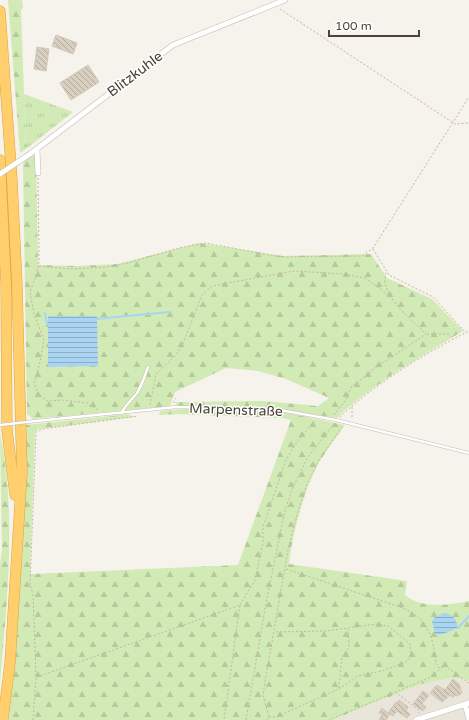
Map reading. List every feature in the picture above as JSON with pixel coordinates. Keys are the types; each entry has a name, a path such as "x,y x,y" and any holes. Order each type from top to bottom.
{"highway":[{"path":"0,11 12,174 17,284 22,472 17,529 10,663 3,720"},
{"path":"0,160 6,283 7,430 9,455 15,486 17,529"}],"street":[{"name":"Blitzkuhle","path":"0,174 37,149 173,45 285,0"},
{"path":"37,149 38,173"},
{"path":"418,720 467,704 469,720"}],"lane":[{"path":"121,413 126,403 139,389 148,367"},
{"name":"Marpenstraße","path":"0,425 149,410 214,407 280,410 336,420 469,453"}],"path":[{"path":"274,4 455,124 469,123"},
{"path":"39,266 70,269 106,267 128,263 197,244 216,245 282,257 362,256 372,248 469,97"},
{"path":"38,173 39,266 30,292 34,314 44,340 40,362 34,379 35,388 39,395 47,401 62,400 87,403 103,414"},
{"path":"372,248 386,271 398,280 422,290 437,299 457,324 462,327 465,333"},
{"path":"149,410 156,374 174,357 182,346 202,295 212,286 294,271 322,272 365,278 390,296"},
{"path":"386,271 384,282 390,296 402,311 426,334"},
{"path":"246,720 269,589 285,510 293,487 308,457 336,420 375,388 453,339 469,331"},
{"path":"332,420 345,401 352,386 370,374 372,370 426,334 449,334 453,339"},
{"path":"352,406 352,419"},
{"path":"33,720 36,677 33,596 30,584 36,432 42,429 138,417"},
{"path":"224,720 240,605 255,580 263,543 263,527 286,460 297,442 318,417"},
{"path":"267,720 269,717 263,695 275,632 277,609 286,569 288,550 297,515 307,484 319,460 345,423"},
{"path":"286,569 403,608 418,615 426,625 436,663 440,669"},
{"path":"36,677 240,605"},
{"path":"269,717 276,717 339,689 358,676 382,671 406,662 411,656 410,644 388,626 377,624 348,629 275,632"},
{"path":"339,689 342,673 342,657 350,647 348,629"},
{"path":"329,720 431,677 445,666 469,683"},
{"path":"395,692 420,710 418,720"}],"shaded area":[{"path":"453,678 469,680 469,720 332,720 422,684"}],"green space":[{"path":"8,0 22,0 23,8 21,10 26,149 20,153"},
{"path":"24,94 73,112 26,149"},
{"path":"34,155 36,157 38,265 77,266 117,264 199,243 283,256 371,254 387,278 432,299 463,331 366,393 337,418 278,409 177,406 176,402 263,401 318,406 329,398 286,379 258,371 226,368 175,392 170,406 33,419 27,414 23,165 24,161"},
{"path":"194,408 288,413 345,425 314,471 304,497 296,525 289,564 407,581 405,595 427,604 444,605 469,601 469,680 453,678 422,684 332,720 9,720 17,624 26,425 101,417 102,421 38,429 35,432 31,574 238,565 291,420 282,418 178,414 159,415 160,411"},
{"path":"127,414 135,417 102,421 101,417"},
{"path":"0,433 8,495 9,558 8,589 0,683 0,565 2,548"}],"water":[{"path":"48,316 97,316 98,366 48,367"},
{"path":"444,613 454,618 457,622 458,628 440,635 435,634 432,621 435,617"}],"building":[{"path":"56,35 77,43 73,54 52,46"},
{"path":"37,47 49,49 46,71 34,69"},
{"path":"88,65 99,82 71,100 60,83"},
{"path":"453,679 459,684 462,693 457,696 455,695 453,698 450,695 442,702 430,693 437,685 445,690"},
{"path":"423,691 429,695 422,704 426,707 423,711 413,704"},
{"path":"399,700 408,707 406,711 410,714 407,718 397,711 393,716 390,714 386,720 379,720 382,715 379,713 382,708 388,713"}],"waterway":[{"path":"96,319 169,312"},
{"path":"45,313 47,324 49,326"},
{"path":"458,628 469,616"}]}
